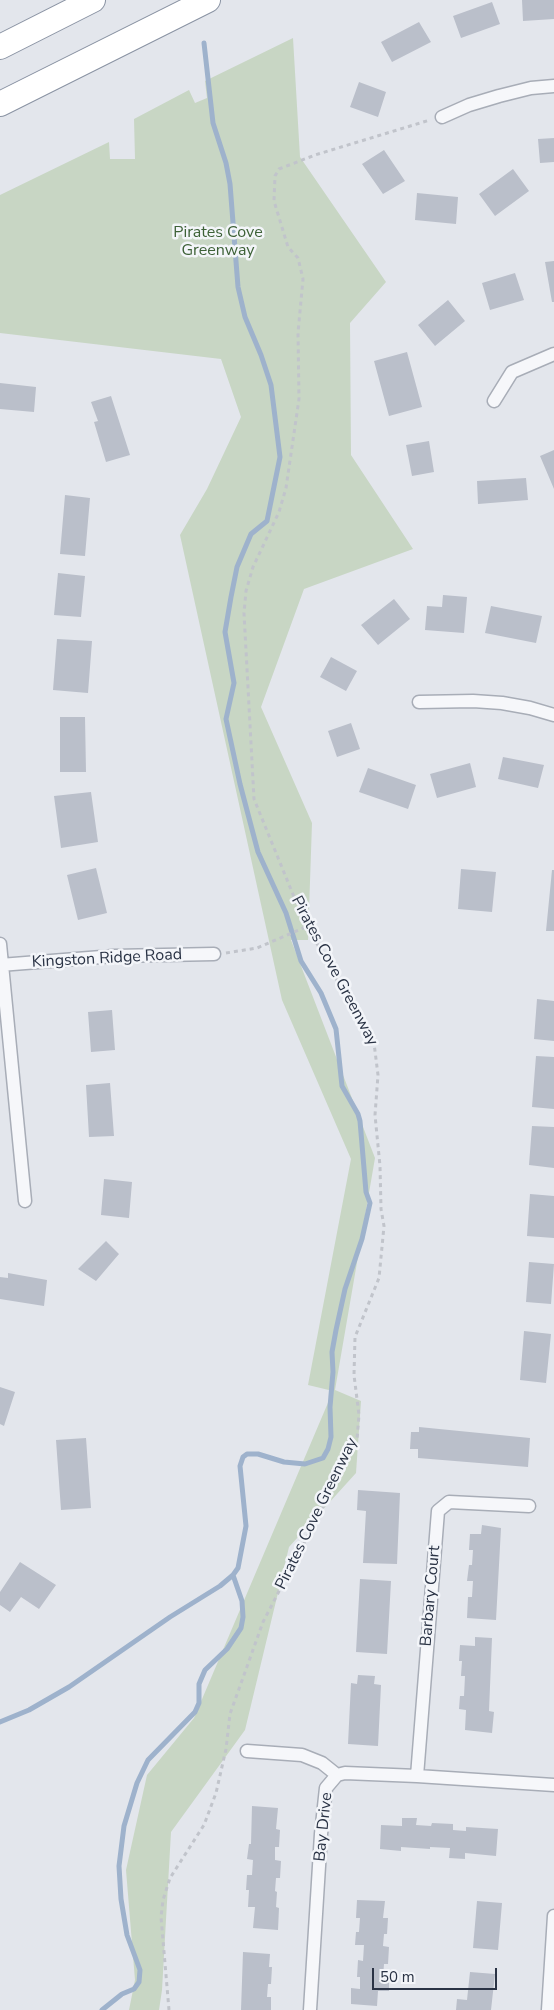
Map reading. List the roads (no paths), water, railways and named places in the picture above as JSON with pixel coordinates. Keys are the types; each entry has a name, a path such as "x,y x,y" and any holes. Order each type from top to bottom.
{"highway":[{"path":"0,47 93,0"},
{"path":"0,104 208,0"}],"street":[{"path":"442,116 499,96 531,88 554,86"},
{"path":"494,401 512,372 554,354"},
{"path":"420,702 472,701 502,703 554,715"},
{"path":"0,944 25,1201"},
{"name":"Kingston Ridge Road","path":"1,965 114,956 214,954"},
{"name":"Barbary Court","path":"417,1776 438,1510 449,1502 529,1506"},
{"path":"247,1750 302,1755 322,1763 337,1775"},
{"name":"Bay Drive","path":"310,2010 326,1788 337,1775 345,1773 417,1776 554,1785"},
{"path":"548,2010 554,1916"}],"waterway":[{"path":"0,1722 29,1710 69,1687 170,1617 220,1586 233,1575 238,1568 246,1526 240,1466 243,1457 247,1454 258,1454 284,1462 305,1464 323,1458 331,1437 332,1352 336,1330 345,1289 362,1239 370,1203 366,1192 360,1121 342,1086 336,1029 321,993 301,961 286,913 258,852 240,784 226,719 234,683 225,632 237,567 251,534 267,521 280,457 271,385 245,317 238,287 230,184 226,163 213,123 204,43"},
{"path":"102,2010 122,1994 134,1989 139,1982 140,1970 127,1935 121,1899 119,1866 124,1826 137,1783 148,1760 195,1712 199,1703 199,1684 205,1670 227,1649 241,1628 243,1617 242,1601 233,1575"}],"park label":[{"name":"Pirates Cove Greenway","path":"218,242"}]}
